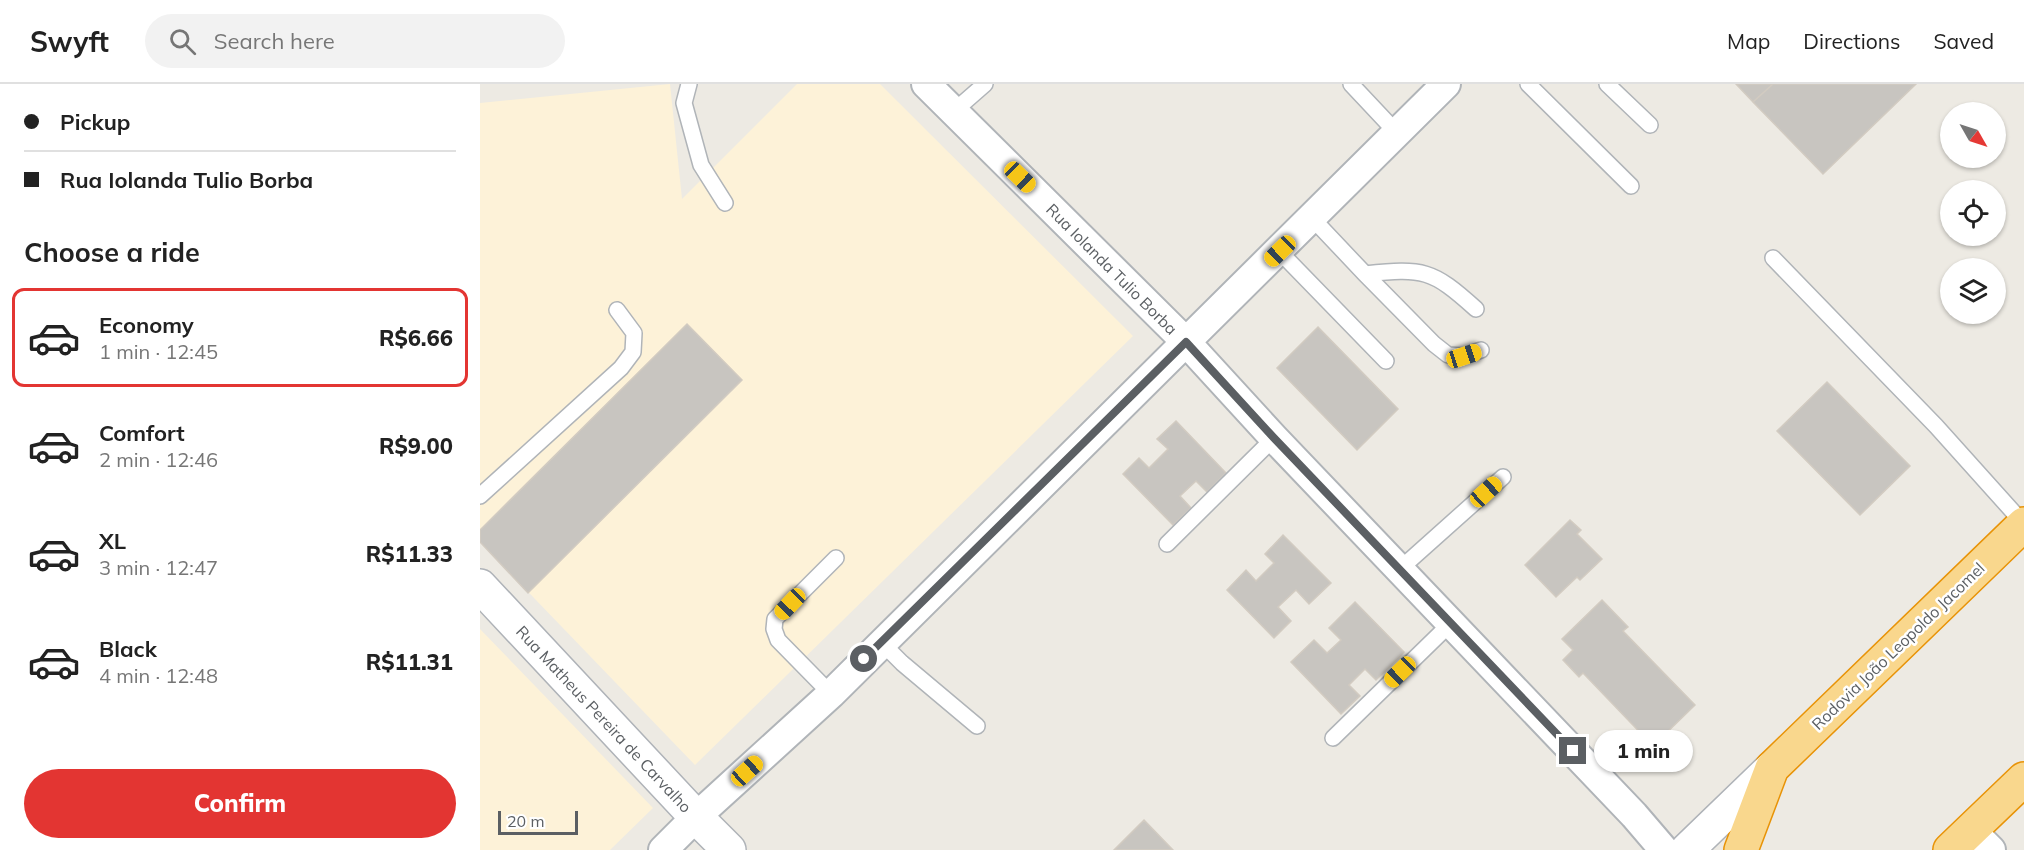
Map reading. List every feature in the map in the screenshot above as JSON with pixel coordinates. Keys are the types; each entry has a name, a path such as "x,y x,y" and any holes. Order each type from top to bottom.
{"highway":[{"name":"Rodovia João Leopoldo Jacomel","path":"1741,850 1772,768 2024,524"},
{"path":"1971,843 2024,779"}],"street":[{"name":"Rua Iolanda Tulio Borba","path":"926,84 1186,342 1274,438 1634,815 1664,850"},
{"path":"663,850 831,694 1446,84"},
{"name":"Rua Matheus Pereira de Carvalho","path":"480,586 729,850"},
{"name":"Rodovia João Leopoldo Jacomel","path":"1686,850 1772,768"}],"lane":[{"path":"689,84 684,103 701,165 725,202"},
{"path":"953,112 985,84"},
{"path":"1351,84 1397,133"},
{"path":"1528,84 1631,186"},
{"path":"1607,84 1650,125"},
{"path":"1312,218 1434,344 1448,355 1464,356 1481,350"},
{"path":"1280,251 1386,361"},
{"path":"1773,258 1936,426 2024,524"},
{"path":"1365,274 1398,271 1424,272 1449,285 1476,309"},
{"path":"480,496 621,368 633,352 634,333 616,310"},
{"path":"1167,544 1274,438"},
{"path":"1400,569 1503,477"},
{"path":"831,694 778,640 774,628 776,619 836,558"},
{"path":"1333,738 1451,623"},
{"path":"881,642 902,663 978,726"}],"shaded area":[{"path":"670,84 682,199 797,84 880,84 1133,336 695,765 480,542 480,103"},
{"path":"480,629 653,808 610,850 480,850"}],"building":[{"path":"1736,84 1773,84 1753,102"},
{"path":"1773,84 1916,84 1823,174 1753,102"},
{"path":"687,324 742,380 528,593 480,542 480,530"},
{"path":"1318,327 1398,409 1357,450 1277,368"},
{"path":"1827,382 1910,466 1860,515 1777,431"},
{"path":"1176,421 1226,473 1207,492 1196,481 1180,496 1191,508 1173,525 1123,474 1139,458 1149,468 1168,449 1157,439"},
{"path":"1570,520 1581,530 1577,534 1602,559 1580,580 1577,577 1556,597 1525,565"},
{"path":"1283,535 1331,583 1309,604 1296,590 1278,607 1291,621 1274,638 1227,590 1246,570 1256,581 1274,563 1265,554"},
{"path":"1602,600 1628,627 1623,631 1695,705 1653,746 1583,673 1579,677 1563,660 1573,650 1562,639"},
{"path":"1355,602 1404,652 1376,680 1365,669 1349,685 1360,696 1341,714 1291,662 1314,640 1327,653 1341,640 1329,628"},
{"path":"1144,820 1173,850 1114,850"}],"route":[{"path":"864,659 1186,342 1274,438 1573,751"}]}
